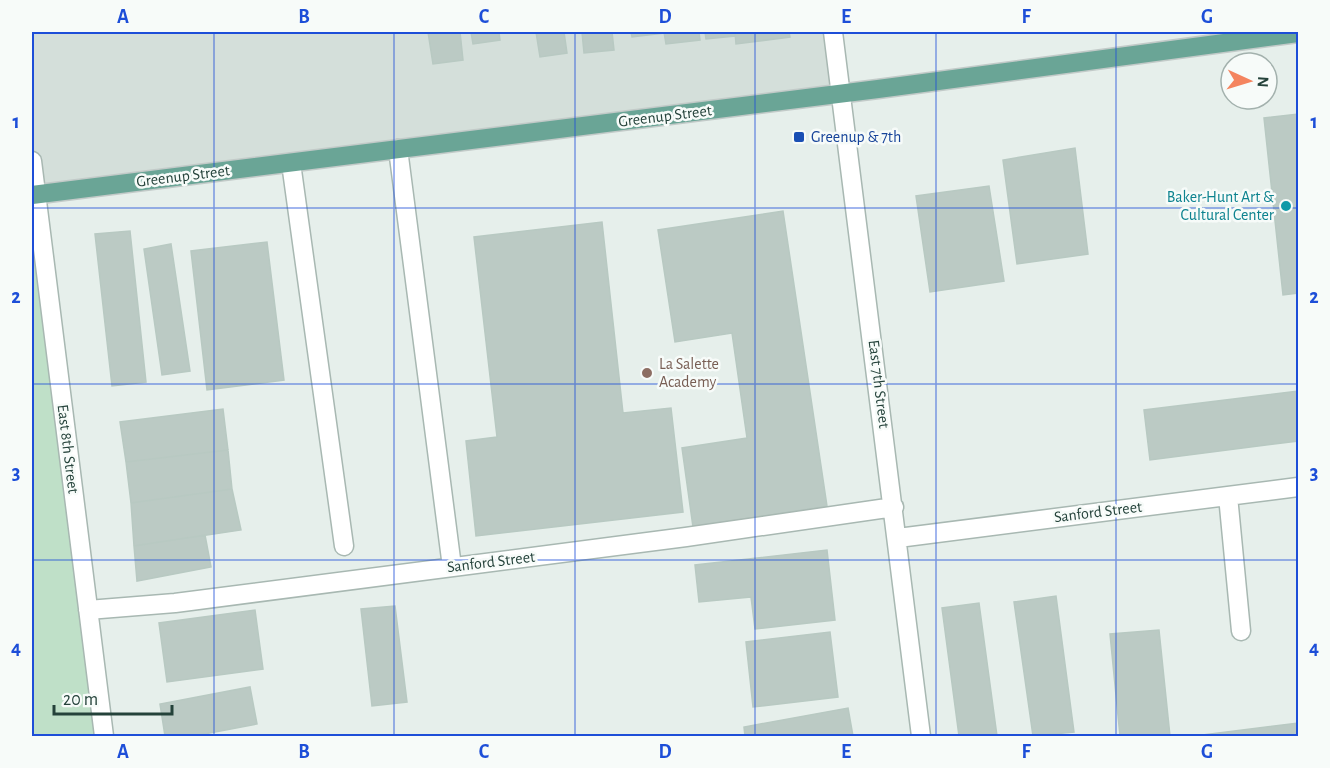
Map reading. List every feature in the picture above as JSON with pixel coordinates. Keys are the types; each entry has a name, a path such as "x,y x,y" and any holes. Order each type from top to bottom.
{"main road":[{"name":"Greenup Street","path":"34,195 842,94 1299,33"}],"street":[{"name":"East 7th Street","path":"833,32 921,736"},
{"path":"398,149 452,567"},
{"name":"East 8th Street","path":"32,162 34,195 104,736"},
{"path":"291,163 344,546"},
{"name":"Sanford Street","path":"898,538 1299,487"},
{"path":"1228,496 1241,631"},
{"name":"Sanford Street","path":"88,610 175,603 894,507"}],"shaded area":[{"path":"32,32 833,32 842,94 36,195 32,161"}],"green space":[{"path":"32,195 104,736 32,736"}],"building":[{"path":"428,32 460,32 463,60 433,64"},
{"path":"471,32 499,32 500,40 473,44"},
{"path":"536,32 564,32 567,53 540,57"},
{"path":"582,32 612,32 614,50 584,53"},
{"path":"631,32 664,32 664,33 632,37"},
{"path":"664,32 699,32 700,40 666,44"},
{"path":"705,32 735,32 735,36 706,39"},
{"path":"735,32 789,32 790,37 736,44"},
{"name":"Baker-Hunt Art & Cultural Center","path":"1298,114 1298,293 1283,295 1264,118"},
{"path":"1075,148 1088,254 1017,264 1003,160"},
{"path":"989,186 1004,281 930,292 916,196"},
{"path":"783,211 827,506 693,527 682,448 747,438 732,333 675,342 658,230"},
{"path":"602,222 623,413 671,408 683,512 476,536 466,441 497,437 474,237"},
{"path":"130,231 146,382 112,386 95,234"},
{"path":"267,242 284,380 207,390 191,251"},
{"path":"171,244 190,371 162,375 144,249"},
{"path":"1298,391 1298,441 1150,460 1144,410"},
{"path":"223,409 228,450 126,462 120,422"},
{"path":"228,450 232,489 131,503 126,462"},
{"path":"232,489 241,530 134,546 131,503"},
{"path":"205,535 211,567 137,581 134,546"},
{"path":"827,550 835,620 755,629 751,597 699,602 695,565"},
{"path":"1056,596 1074,732 1033,736 1014,602"},
{"path":"979,603 997,736 959,736 942,608"},
{"path":"395,606 407,702 372,706 361,609"},
{"path":"255,610 263,669 167,682 159,623"},
{"path":"1159,630 1170,736 1120,736 1110,634"},
{"path":"830,632 838,697 753,707 746,642"},
{"path":"250,687 257,724 194,736 165,736 160,704"},
{"path":"848,708 853,736 745,736 744,727"},
{"path":"1298,723 1298,736 1202,735"}],"place":[{"name":"Greenup & 7th","path":"799,137"},
{"name":"Baker-Hunt Art & Cultural Center","path":"1286,206"},
{"name":"La Salette Academy","path":"647,373"}]}
